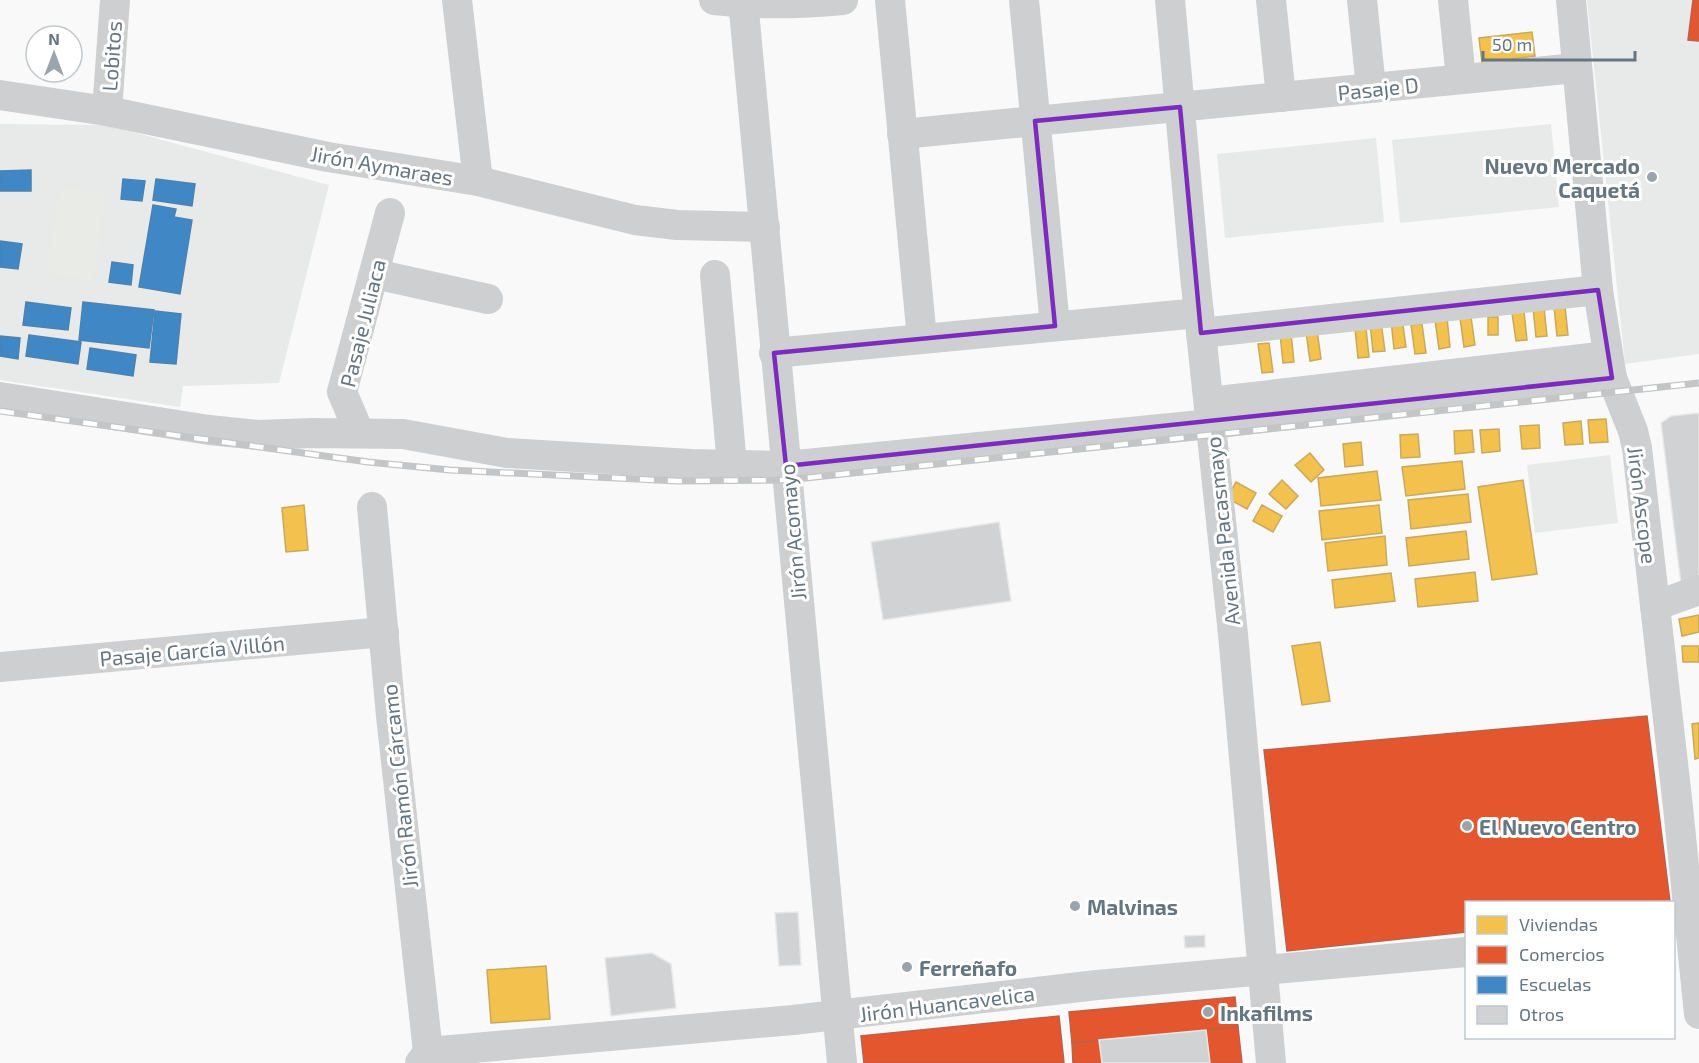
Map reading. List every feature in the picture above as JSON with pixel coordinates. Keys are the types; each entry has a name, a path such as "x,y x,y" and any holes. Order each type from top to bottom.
{"street":[{"name":"Lobitos","path":"107,111 115,0"},
{"path":"458,0 478,181"},
{"path":"714,0 803,4 843,0"},
{"path":"890,0 922,339"},
{"path":"1024,0 1055,326"},
{"name":"Avenida Pacasmayo","path":"1170,0 1200,323 1233,634 1271,1063"},
{"path":"1271,0 1281,97"},
{"path":"1362,0 1371,88"},
{"path":"1453,0 1461,79"},
{"name":"Jirón Ascope","path":"1571,0 1598,290 1610,367 1637,448 1655,606 1689,806 1688,933 1699,1014"},
{"name":"Jirón Acomayo","path":"743,2 842,1063"},
{"name":"Pasaje D","path":"902,134 1576,68"},
{"name":"Jirón Aymaraes","path":"0,95 107,111 328,157 478,181 635,220 677,225 765,227"},
{"name":"Pasaje Juliaca","path":"359,432 342,392 390,213"},
{"path":"375,274 488,299"},
{"path":"715,275 732,465"},
{"path":"774,353 1055,326 1200,323 1598,290"},
{"path":"0,397 209,430 249,434 359,432 403,434 507,453 786,466 1210,413 1610,367"},
{"name":"Jirón Ramón Cárcamo","path":"372,507 424,1058"},
{"path":"1655,606 1699,590"},
{"name":"Pasaje García Villón","path":"0,667 384,632"},
{"name":"Jirón Huancavelica","path":"424,1058 837,1016 1097,985 1465,952"}],"highlighted area":[{"path":"1180,107 1201,333 1598,290 1612,378 786,466 774,353 1055,326 1035,121"}],"shaded area":[{"name":"Nuevo Mercado Caquetá","path":"1587,0 1699,0 1699,354 1625,364"},
{"path":"0,124 107,125 329,185 279,383 183,386 180,407 0,380"},
{"path":"1551,124 1559,207 1400,223 1392,140"},
{"path":"1376,138 1384,222 1225,238 1217,154"},
{"path":"59,187 106,194 93,280 45,273"},
{"path":"1610,455 1618,523 1535,533 1527,465"}],"building: Viviendas":[{"path":"1532,32 1535,56 1482,63 1479,38"},
{"path":"1565,306 1568,335 1557,336 1554,307"},
{"path":"1544,307 1547,336 1536,337 1533,308"},
{"path":"1524,311 1527,340 1516,341 1512,313"},
{"path":"1471,317 1475,345 1464,347 1460,318"},
{"path":"1488,317 1498,317 1498,335 1488,335"},
{"path":"1402,318 1406,347 1394,349 1391,320"},
{"path":"1447,318 1450,347 1439,349 1435,320"},
{"path":"1381,322 1385,351 1373,352 1370,323"},
{"path":"1422,324 1426,353 1415,354 1411,325"},
{"path":"1366,328 1369,357 1358,358 1355,329"},
{"path":"1317,330 1321,359 1310,361 1306,332"},
{"path":"1291,333 1294,362 1283,363 1280,334"},
{"path":"1269,343 1273,372 1262,373 1258,344"},
{"path":"1606,419 1608,442 1590,443 1588,420"},
{"path":"1581,421 1583,444 1565,445 1563,423"},
{"path":"1539,425 1540,448 1522,449 1520,426"},
{"path":"1499,429 1500,451 1482,453 1480,430"},
{"path":"1472,430 1474,452 1455,454 1454,431"},
{"path":"1418,434 1420,457 1401,458 1400,435"},
{"path":"1361,442 1363,465 1345,467 1343,444"},
{"path":"1310,453 1324,470 1311,482 1295,465"},
{"path":"1462,461 1465,489 1406,496 1402,467"},
{"path":"1377,471 1381,500 1321,506 1318,478"},
{"path":"1282,480 1298,496 1286,509 1269,494"},
{"path":"1523,480 1537,574 1492,580 1478,487"},
{"path":"1236,482 1256,493 1247,509 1227,498"},
{"path":"1468,494 1471,522 1411,529 1408,500"},
{"path":"304,505 308,550 286,552 282,508"},
{"path":"1262,505 1282,516 1273,532 1253,521"},
{"path":"1379,505 1382,533 1322,540 1319,511"},
{"path":"1466,531 1469,559 1409,566 1406,538"},
{"path":"1385,536 1387,565 1328,571 1325,543"},
{"path":"1475,572 1478,601 1418,607 1415,579"},
{"path":"1391,573 1395,601 1335,608 1332,580"},
{"path":"1699,615 1699,632 1682,636 1679,619"},
{"path":"1320,642 1330,701 1302,705 1292,646"},
{"path":"1682,646 1699,646 1699,662 1683,662"},
{"path":"1699,723 1699,758 1695,759 1692,724"},
{"path":"546,966 550,1019 491,1023 487,970"}],"building: Comercios":[{"path":"1693,0 1699,0 1699,41 1688,40"},
{"name":"El Nuevo Centro","path":"1647,716 1670,901 1465,901 1465,932 1287,951 1264,750"},
{"path":"1235,997 1238,1027 1072,1043 1069,1012"},
{"path":"1059,1016 1064,1063 864,1063 861,1036"},
{"path":"1238,1027 1242,1063 1073,1063 1072,1043"}],"building: Escuelas":[{"path":"31,170 31,191 0,191 0,171"},
{"path":"123,179 145,181 142,201 121,199"},
{"path":"156,179 195,184 192,206 153,200"},
{"path":"153,205 176,209 174,217 192,220 180,294 139,287"},
{"path":"0,241 22,244 18,269 0,267"},
{"path":"112,262 133,265 131,285 109,282"},
{"path":"26,302 71,308 68,330 23,325"},
{"path":"83,302 154,310 149,348 79,340"},
{"path":"155,311 181,314 176,364 150,362"},
{"path":"29,335 81,342 78,364 26,356"},
{"path":"0,336 20,338 18,359 0,356"},
{"path":"90,348 136,355 133,376 87,369"}],"building: Otros":[{"path":"1699,413 1699,578 1681,584 1661,423 1671,416"},
{"path":"999,522 1011,601 883,620 871,542"},
{"path":"798,912 801,965 779,966 775,913"},
{"path":"1205,935 1205,947 1185,948 1184,936"},
{"path":"652,953 671,964 676,1008 611,1016 605,958"},
{"path":"1206,1030 1210,1063 1102,1063 1099,1040"}],"railway":[{"path":"0,411 368,462 450,470 677,481 787,480 1699,383"}],"place":[{"name":"Nuevo Mercado Caquetá","path":"1652,177"},
{"name":"El Nuevo Centro","path":"1467,826"},
{"name":"Malvinas","path":"1075,906"},
{"name":"Ferreñafo","path":"907,967"},
{"name":"Inkafilms","path":"1208,1012"}]}
